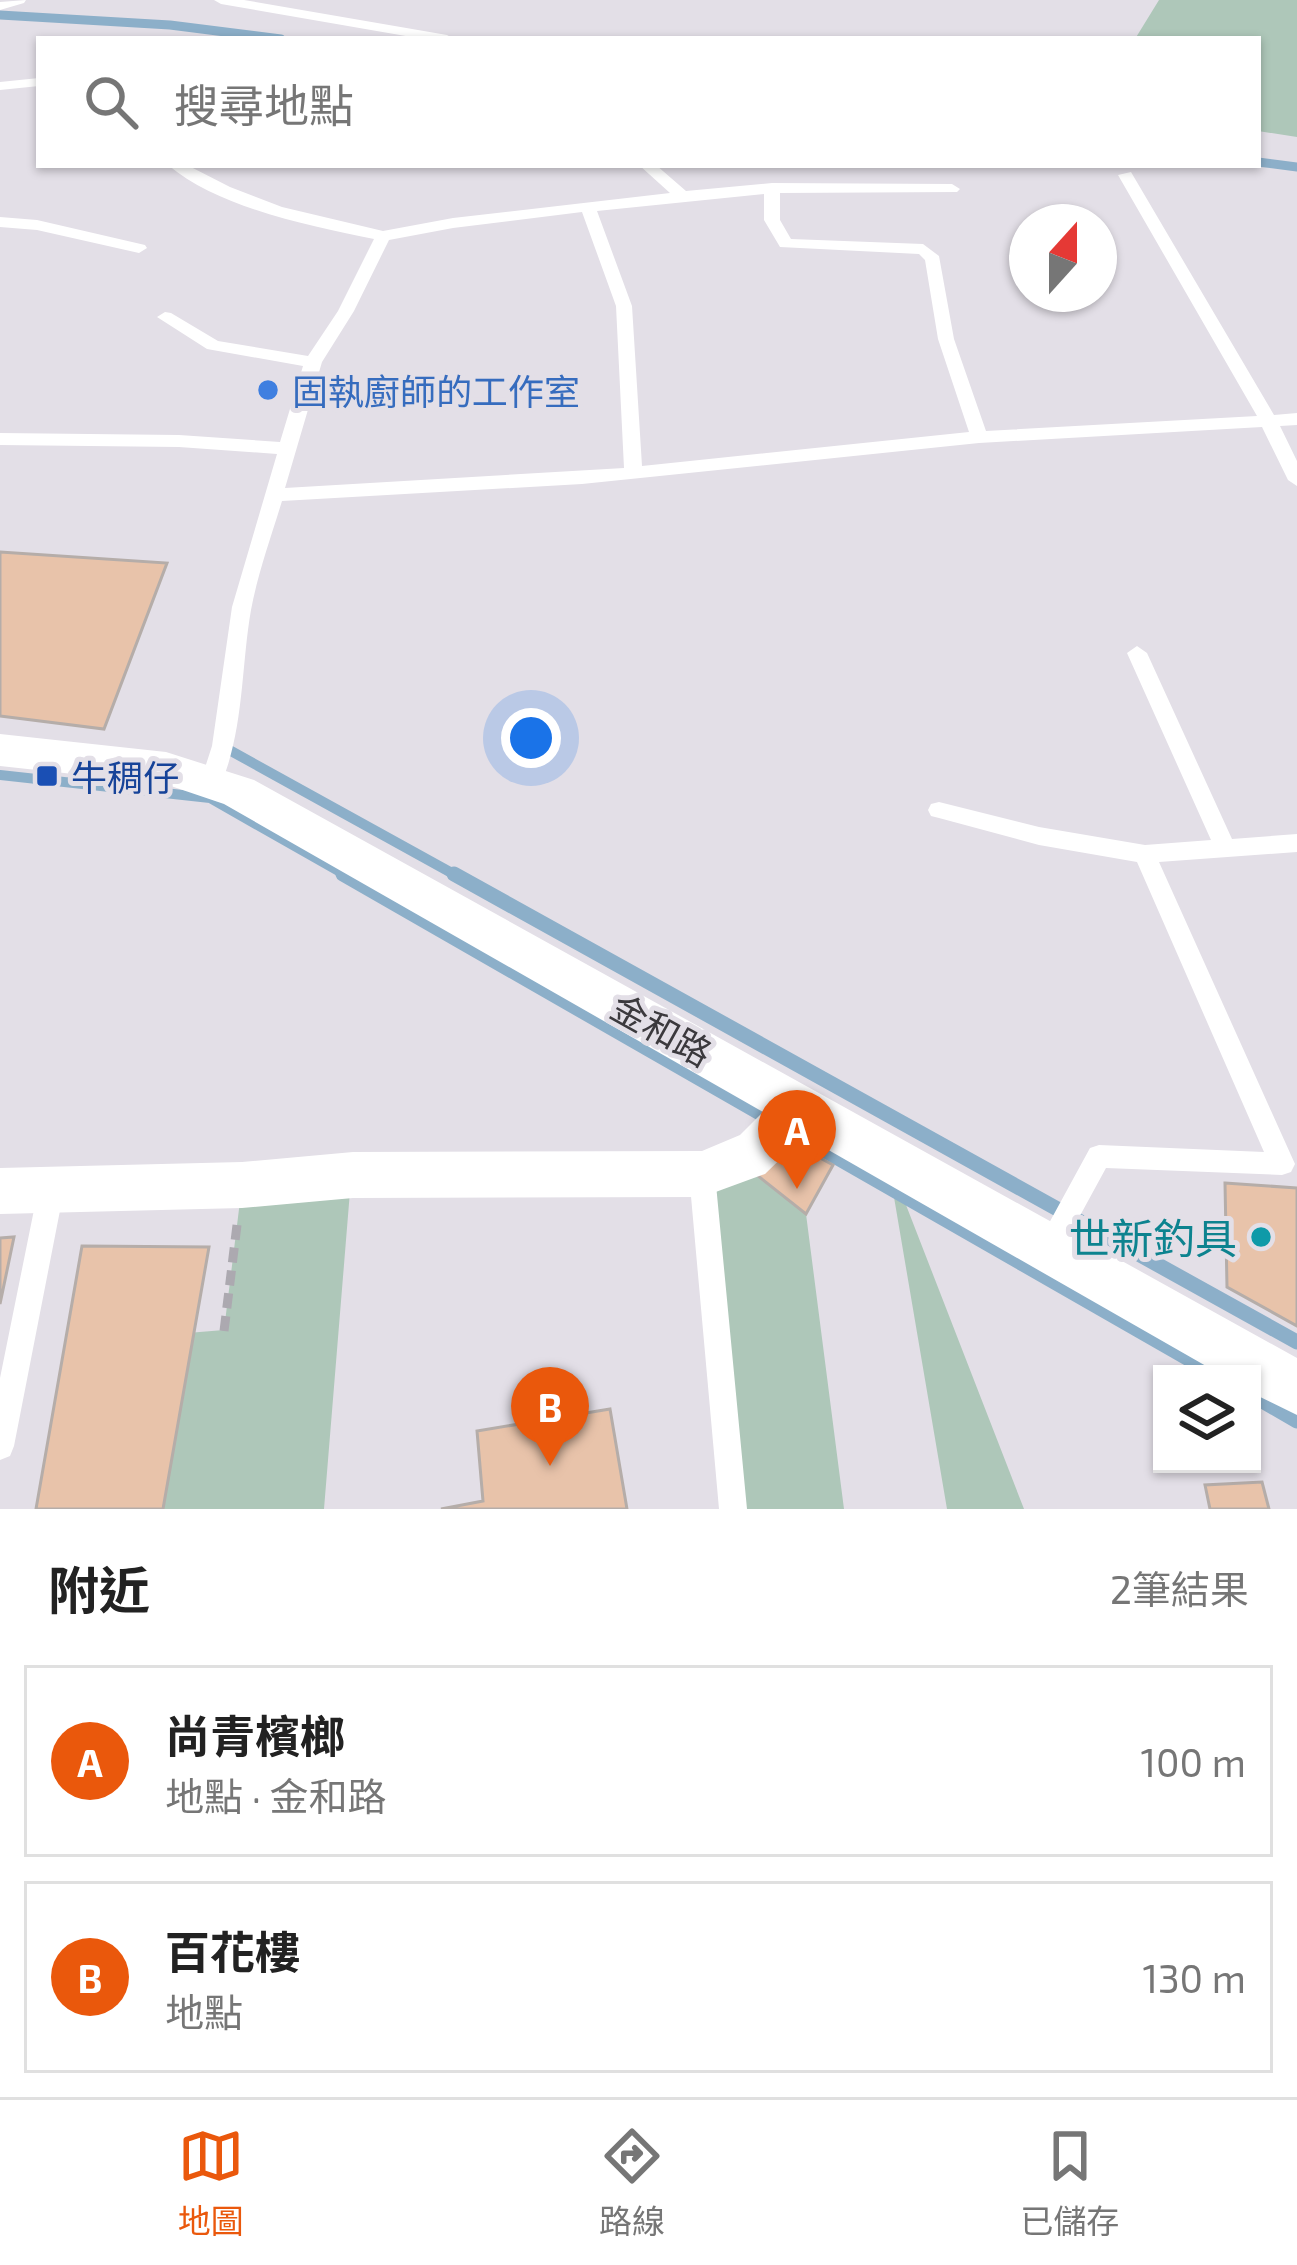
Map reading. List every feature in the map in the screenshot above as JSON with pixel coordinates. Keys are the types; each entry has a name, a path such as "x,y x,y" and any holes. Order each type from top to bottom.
{"street":[{"name":"金和路","path":"0,750 166,768 212,780 1297,1388"},
{"path":"29,1190 242,1185 353,1175 701,1174 742,1164 773,1142 796,1104"}],"lane":[{"path":"0,6 19,0"},
{"path":"221,0 430,36"},
{"path":"0,86 36,82"},
{"path":"181,168 280,210 383,236 453,223 772,188 952,189"},
{"path":"650,168 683,196"},
{"path":"1126,175 1205,316 1252,386 1265,422 1297,480"},
{"path":"772,188 772,220 786,244 922,249 933,259 946,339 979,437"},
{"path":"589,209 624,306 633,473"},
{"path":"0,222 37,224 139,248"},
{"path":"212,780 222,746 242,607 313,362 346,311 383,236"},
{"path":"165,317 213,344 313,362"},
{"path":"274,495 633,473 979,437 1297,418"},
{"path":"0,439 170,440 286,449"},
{"path":"1137,653 1226,849"},
{"path":"939,811 1039,836 1145,854 1297,843"},
{"path":"1049,1247 1099,1156 1282,1164 1145,854"},
{"path":"701,1174 733,1509"},
{"path":"0,1445 29,1190"}],"path":[{"path":"224,1331 242,1185"}],"green space":[{"path":"1159,0 1297,0 1297,137 1261,131 1261,36 1137,36"},
{"path":"887,1156 1024,1509 947,1509"},
{"path":"743,1164 806,1214 844,1509 730,1509 702,1174"},
{"path":"351,1179 324,1509 126,1509 151,1336 224,1330 242,1185"}],"building":[{"path":"0,552 167,563 104,729 0,716"},
{"path":"789,1141 833,1165 806,1214 743,1164"},
{"name":"世新釣具","path":"1225,1183 1297,1188 1297,1326 1227,1287"},
{"path":"14,1237 0,1304 0,1238"},
{"path":"82,1246 209,1247 163,1509 36,1509"},
{"path":"610,1409 627,1509 441,1509 483,1501 477,1431"},
{"path":"1262,1482 1269,1509 1210,1509 1205,1485"}],"waterway":[{"path":"0,15 170,25 257,36"},
{"path":"1261,162 1297,167"},
{"path":"222,746 459,877"},
{"path":"0,775 210,798 349,877"},
{"path":"343,874 772,1120"},
{"path":"454,874 1297,1342"},
{"path":"789,1130 1199,1365"},
{"path":"1261,1400 1297,1421"}],"place":[{"name":"固執廚師的工作室","path":"268,390"},
{"name":"牛稠仔","path":"47,776"},
{"name":"尚青檳榔","path":"797,1189"},
{"name":"世新釣具","path":"1261,1237"},
{"name":"百花樓","path":"550,1466"}]}
